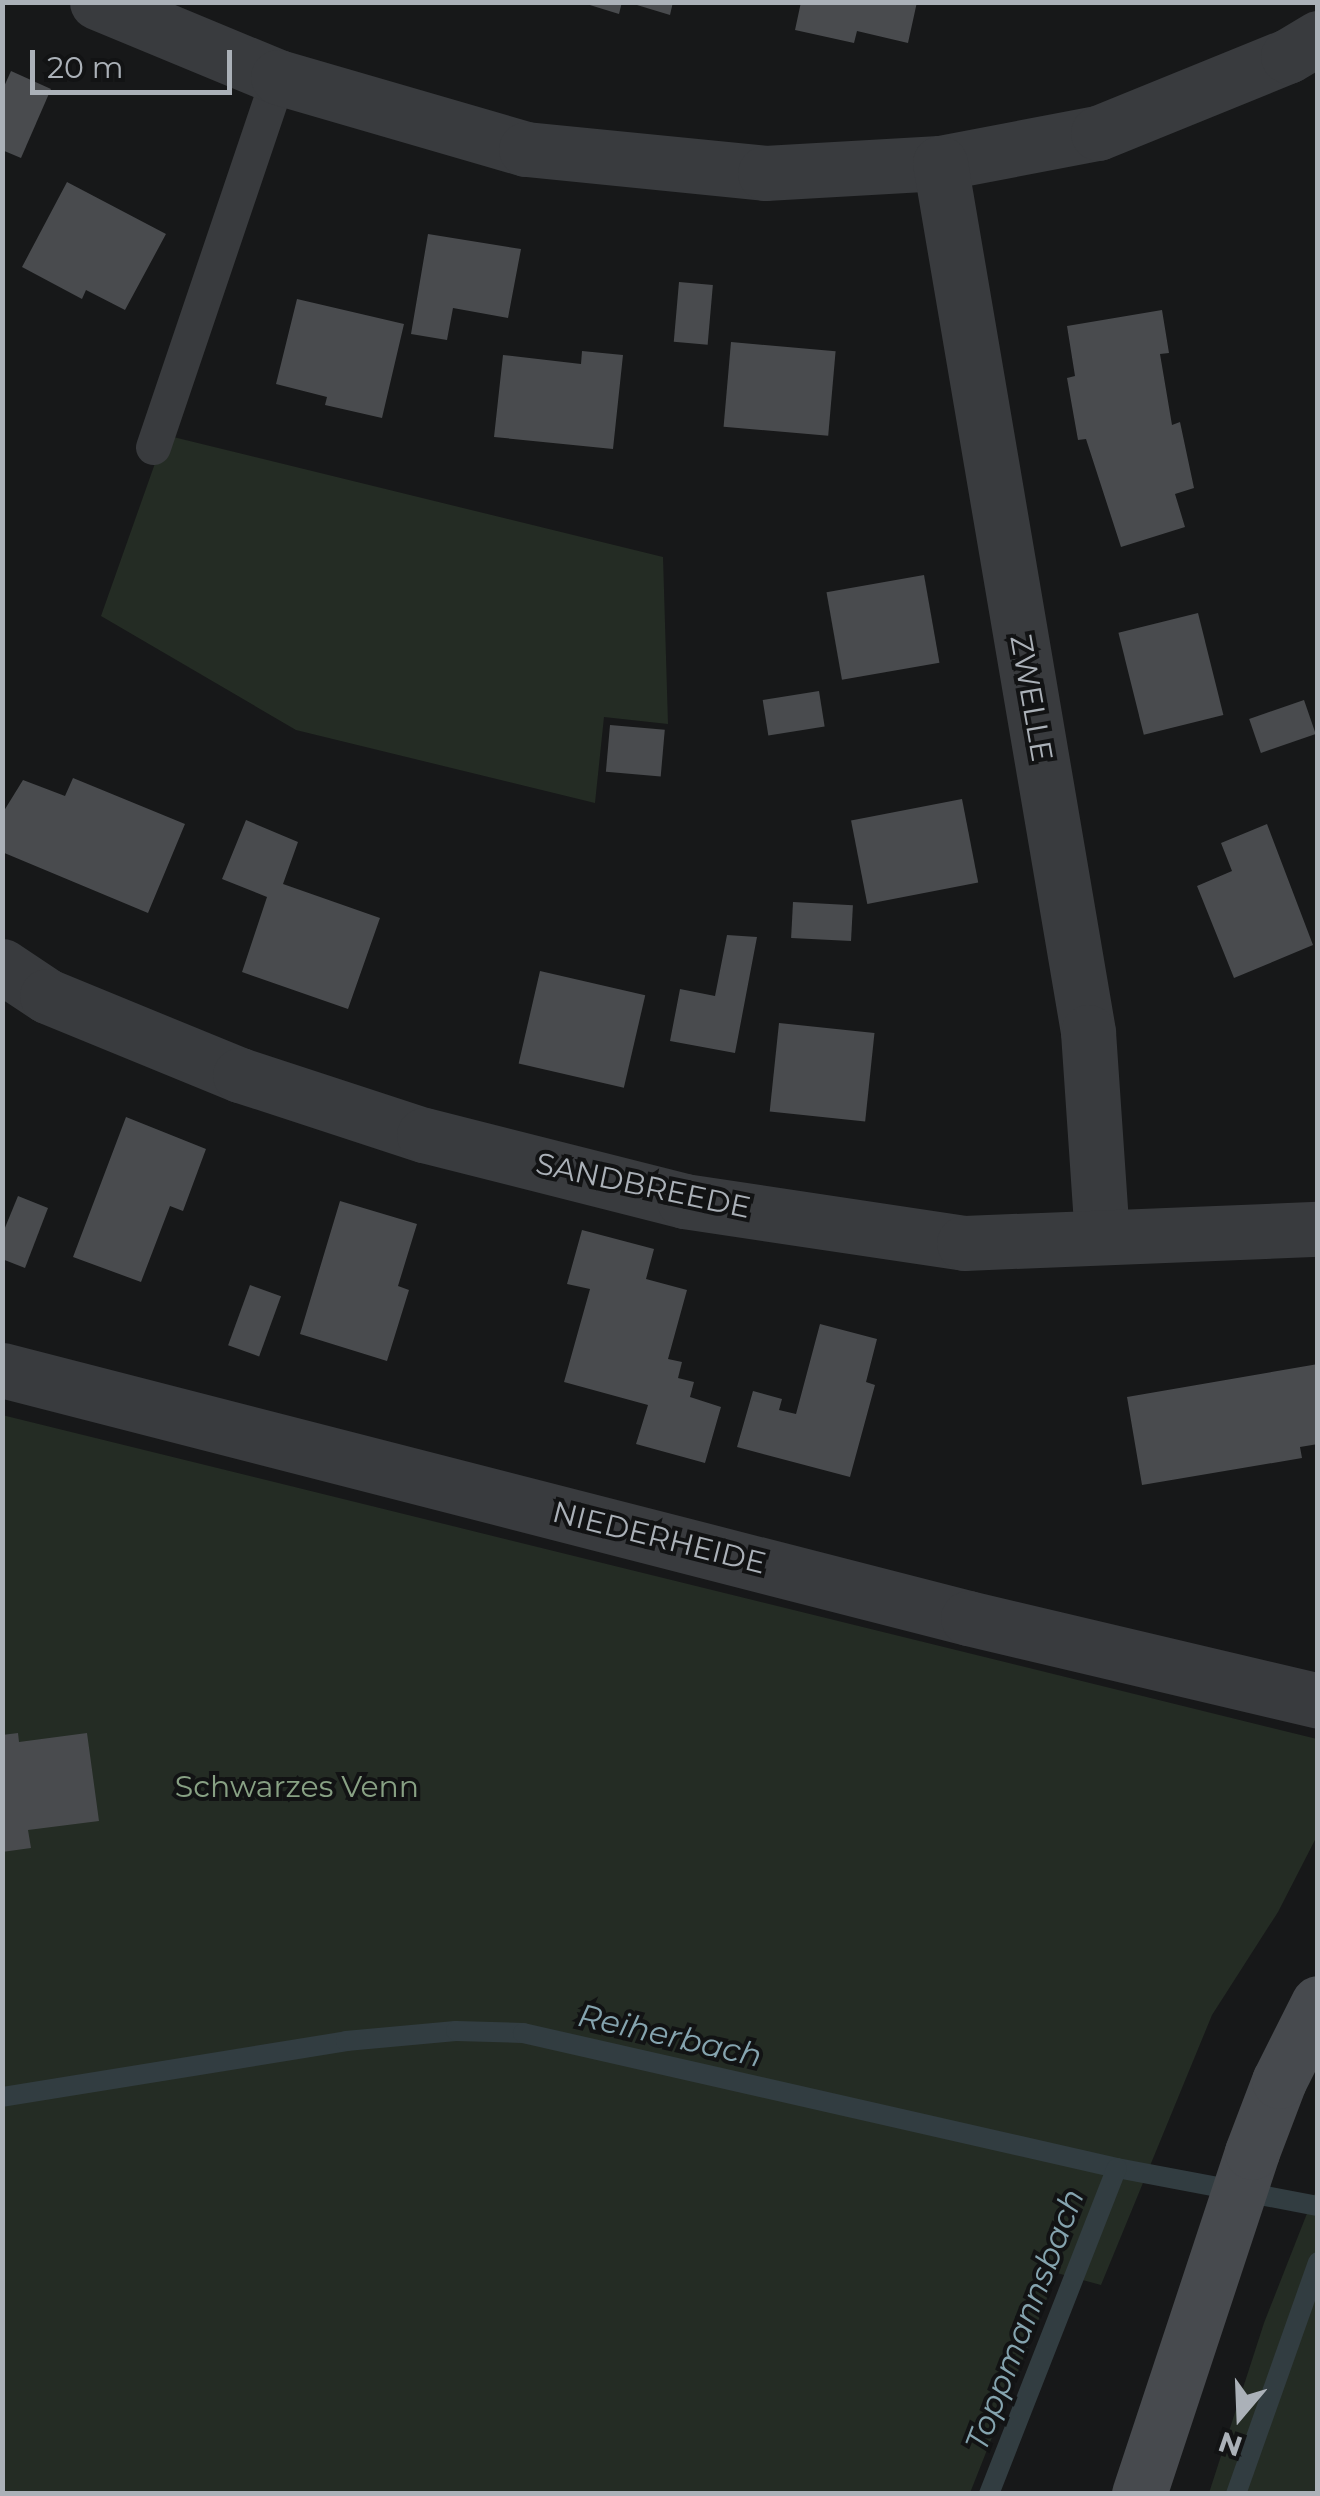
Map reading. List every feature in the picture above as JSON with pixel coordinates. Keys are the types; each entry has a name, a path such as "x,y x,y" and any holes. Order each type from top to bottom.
{"main road":[{"path":"1138,2494 1252,2152 1279,2081 1318,2003"}],"street":[{"path":"97,2 278,77 526,149 765,173 940,163 1098,134 1288,56 1318,38"},
{"name":"ZWELLE","path":"940,163 1088,1032 1102,1235"},
{"name":"SANDBREEDE","path":"2,966 47,996 240,1075 424,1134 684,1200 964,1243 1318,1229"},
{"name":"NIEDERHEIDE","path":"2,1370 949,1613 1318,1701"}],"lane":[{"path":"153,447 278,77"}],"green space":[{"path":"165,435 663,557 668,724 604,717 595,803 296,730 101,616"},
{"name":"Schwarzes Venn","path":"2,1415 1317,1739 1317,1836 1278,1912 1212,2015 1101,2285 1057,2273 970,2493 3,2493"},
{"path":"1317,2188 1317,2493 1209,2493 1264,2323"}],"building":[{"path":"580,2 622,2 619,14"},
{"path":"627,2 673,2 670,15"},
{"path":"801,2 917,2 908,43 857,31 854,43 795,30"},
{"path":"11,71 51,89 21,158 2,150 2,91"},
{"path":"67,182 166,234 125,310 86,290 82,299 22,267"},
{"path":"428,234 521,249 508,318 453,308 447,340 411,334"},
{"path":"679,282 713,285 708,345 674,342"},
{"path":"297,299 404,324 382,418 325,405 327,397 276,384"},
{"path":"1162,310 1169,353 1160,354 1172,425 1180,422 1194,488 1175,494 1185,527 1121,547 1086,439 1078,440 1067,378 1075,376 1067,326"},
{"path":"731,342 836,351 828,436 724,427"},
{"path":"582,351 623,355 613,449 494,437 503,355 581,364"},
{"path":"924,575 939,663 842,680 827,592"},
{"path":"1198,613 1223,715 1144,735 1118,633"},
{"path":"819,691 825,727 768,735 763,700"},
{"path":"1304,700 1316,734 1261,753 1249,719"},
{"path":"610,725 665,730 661,777 606,772"},
{"path":"73,778 185,824 148,913 2,852 2,814 23,780 65,796"},
{"path":"962,799 978,882 867,904 851,821"},
{"path":"246,820 298,842 283,884 380,918 348,1009 242,972 267,897 222,879"},
{"path":"1267,824 1313,945 1234,978 1197,886 1232,871 1221,843"},
{"path":"793,902 853,905 851,941 791,938"},
{"path":"727,935 757,937 735,1053 670,1041 680,989 715,996"},
{"path":"540,971 645,995 624,1088 519,1064"},
{"path":"779,1023 874,1033 865,1122 770,1112"},
{"path":"126,1117 206,1149 183,1211 170,1206 141,1282 73,1257"},
{"path":"18,1196 48,1208 25,1268 2,1259 2,1235"},
{"path":"340,1201 417,1224 398,1286 409,1290 387,1361 300,1334"},
{"path":"582,1230 654,1249 646,1279 687,1290 668,1359 682,1362 678,1378 694,1382 690,1397 721,1407 705,1463 636,1444 648,1405 564,1382 590,1289 567,1284"},
{"path":"250,1285 281,1296 259,1356 228,1345"},
{"path":"820,1324 877,1339 866,1382 875,1385 850,1477 737,1447 753,1391 782,1399 779,1410 796,1414"},
{"path":"1318,1364 1318,1444 1300,1447 1302,1458 1142,1485 1127,1397"},
{"path":"18,1733 19,1742 87,1733 99,1821 28,1830 31,1848 2,1852 2,1735"}],"waterway":[{"name":"Reiherbach","path":"2,2097 346,2041 456,2031 523,2033 1117,2168 1318,2206"},
{"name":"Toppmannsbach","path":"989,2494 1117,2168"},
{"path":"1236,2494 1318,2262"}]}
